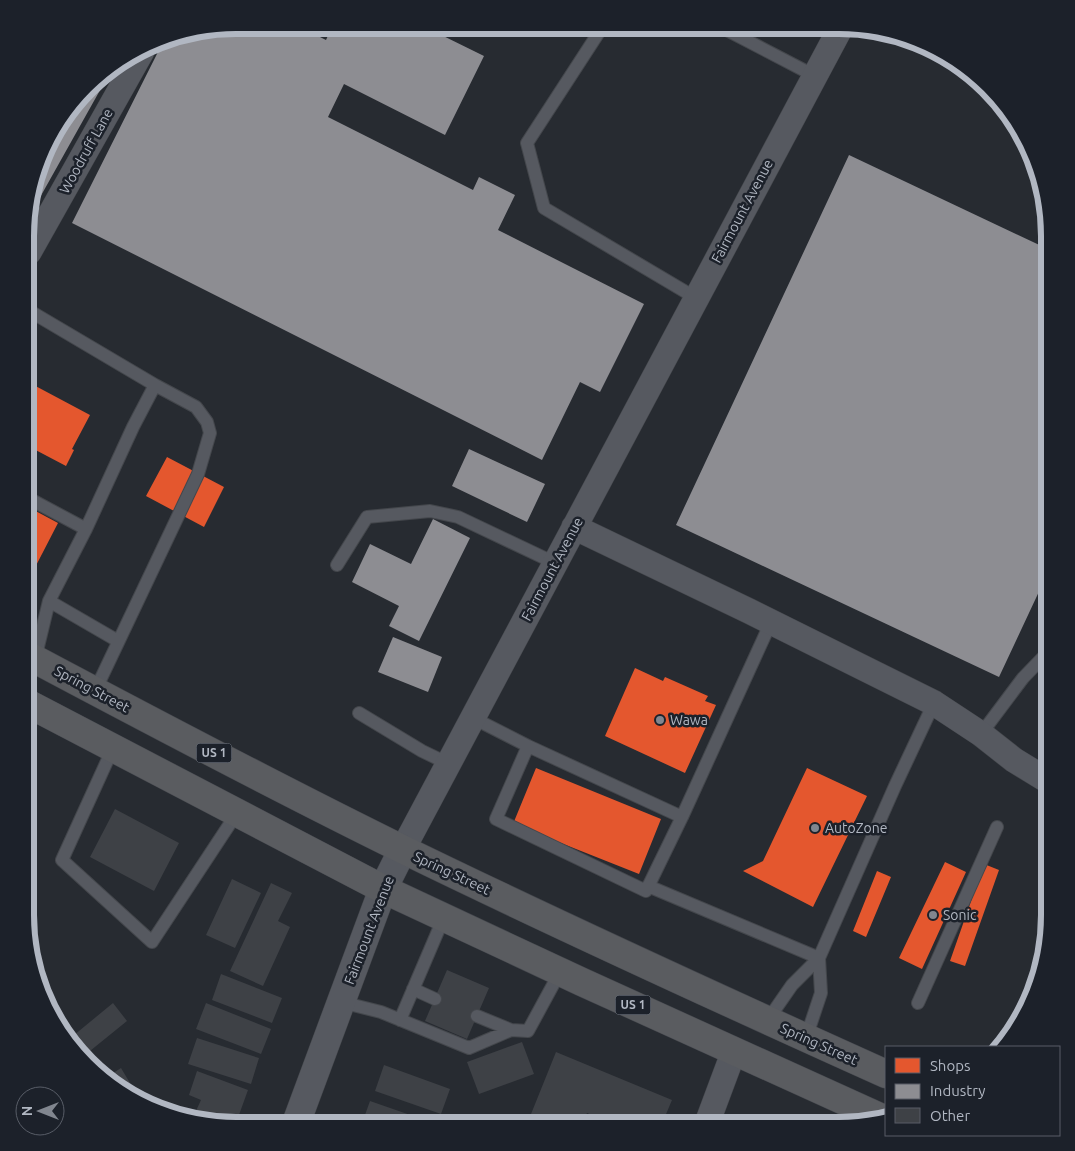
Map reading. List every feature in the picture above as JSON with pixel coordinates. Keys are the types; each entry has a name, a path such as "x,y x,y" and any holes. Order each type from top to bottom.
{"highway":[{"name":"Spring Street","path":"34,659 277,786 403,849 768,1021 885,1074"},
{"name":"US 1","path":"34,707 383,889 560,972 874,1114"}],"street":[{"name":"Fairmount Avenue","path":"298,1117 383,889 837,34"},
{"name":"Woodruff Lane","path":"34,243 137,59"},
{"path":"574,527 934,703 981,734 1014,760 1041,776"},
{"path":"709,1117 734,1051"}],"lane":[{"path":"597,34 527,143 544,208 696,298"},
{"path":"734,34 815,76"},
{"path":"34,314 196,407 207,422 210,433 198,474 95,691"},
{"path":"34,648 49,601 155,385"},
{"path":"34,501 86,529"},
{"path":"336,565 367,517 430,511 458,517 555,563"},
{"path":"49,601 118,642"},
{"path":"528,746 496,819 646,890 682,817 771,622"},
{"path":"981,734 1023,678 1041,659"},
{"path":"768,1021 792,985 819,958 934,703"},
{"path":"359,713 422,751 449,764"},
{"path":"473,718 528,746 682,817"},
{"path":"113,748 62,860 152,942 237,813"},
{"path":"918,1003 997,827"},
{"path":"648,886 819,958"},
{"path":"400,1020 444,918"},
{"path":"806,1038 821,993 819,958"},
{"path":"477,1016 511,1030 528,1031 560,972"},
{"path":"413,989 435,999"},
{"path":"341,1002 381,1012 469,1048 511,1030"}],"building: Shops":[{"path":"34,385 90,415 72,449 74,450 66,466 34,449"},
{"path":"167,457 224,487 204,527 146,496"},
{"path":"34,510 58,523 34,569"},
{"name":"Wawa","path":"635,668 663,681 665,677 708,696 705,701 716,705 685,773 605,736"},
{"path":"536,768 661,819 639,874 513,824"},
{"name":"AutoZone","path":"807,768 867,796 813,907 743,871 763,861"},
{"name":"Sonic","path":"945,862 966,872 922,969 899,958"},
{"path":"984,864 999,870 965,966 950,961"},
{"path":"877,871 891,877 866,937 853,931"}],"building: Industry":[{"path":"222,34 314,34 326,40 329,34 439,34 484,56 445,135 344,84 328,117 473,190 479,177 515,195 498,230 644,304 600,392 580,382 542,460 72,223 160,48 209,35"},
{"path":"105,82 36,204 44,170 61,134 84,102"},
{"path":"849,155 1041,246 1041,587 999,677 676,525"},
{"path":"469,449 545,484 527,522 452,486"},
{"path":"433,519 470,538 419,641 389,626 399,606 352,582 370,544 411,564"},
{"path":"393,637 442,657 428,692 378,672"}],"building: Other":[{"path":"115,809 179,843 154,891 90,857"},
{"path":"232,879 261,893 235,948 206,935"},
{"path":"271,883 292,893 278,921 290,927 263,986 230,971"},
{"path":"447,970 489,988 467,1039 425,1021"},
{"path":"221,974 282,998 272,1023 212,1000"},
{"path":"113,1003 127,1021 88,1053 73,1036"},
{"path":"206,1003 271,1029 261,1054 196,1029"},
{"path":"197,1038 259,1058 251,1084 188,1064"},
{"path":"522,1042 534,1074 479,1094 467,1062"},
{"path":"556,1052 672,1100 665,1117 597,1117 587,1113 585,1117 530,1117"},
{"path":"384,1065 450,1089 441,1114 375,1091"},
{"path":"121,1068 133,1088 132,1089 111,1074"},
{"path":"197,1071 248,1090 238,1117 209,1116 195,1113 201,1100 189,1095"},
{"path":"370,1101 416,1117 364,1117"}],"place":[{"name":"Wawa","path":"660,720"},
{"name":"AutoZone","path":"815,828"},
{"name":"Sonic","path":"933,915"}]}
